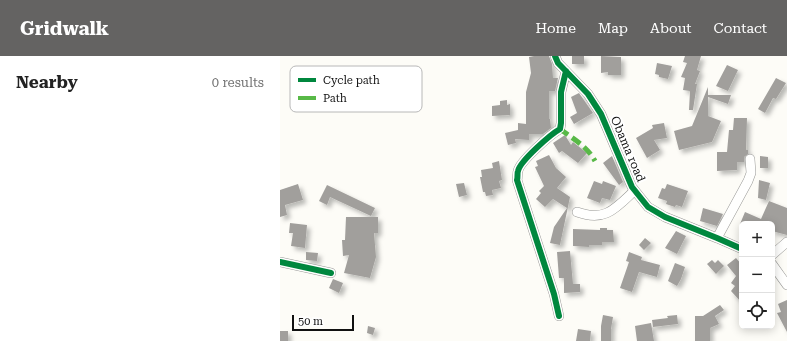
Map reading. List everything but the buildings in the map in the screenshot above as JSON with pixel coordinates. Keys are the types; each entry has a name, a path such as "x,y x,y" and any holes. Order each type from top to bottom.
{"street":[{"name":"Obama road","path":"555,56 558,63 588,94 601,114 634,191 648,206 655,212 665,217 739,248"},
{"path":"559,316 554,294 518,180 518,171 523,162 549,137 560,129 561,92 566,71"},
{"path":"717,238 748,181 751,173 750,159"},
{"path":"577,212 588,216 597,216 606,213 617,207 634,191"},
{"path":"775,252 787,242"},
{"path":"280,262 331,273"},
{"path":"775,268 787,285"}],"marked path":[{"path":"560,129 584,147 595,161"}],"cycle path":[{"path":"555,56 558,63 588,94 601,114 632,187 648,207 665,217 739,248"},
{"path":"559,316 554,294 517,180 518,171 524,161 543,142 560,129 561,92 566,71"},
{"path":"280,262 331,273"}]}
